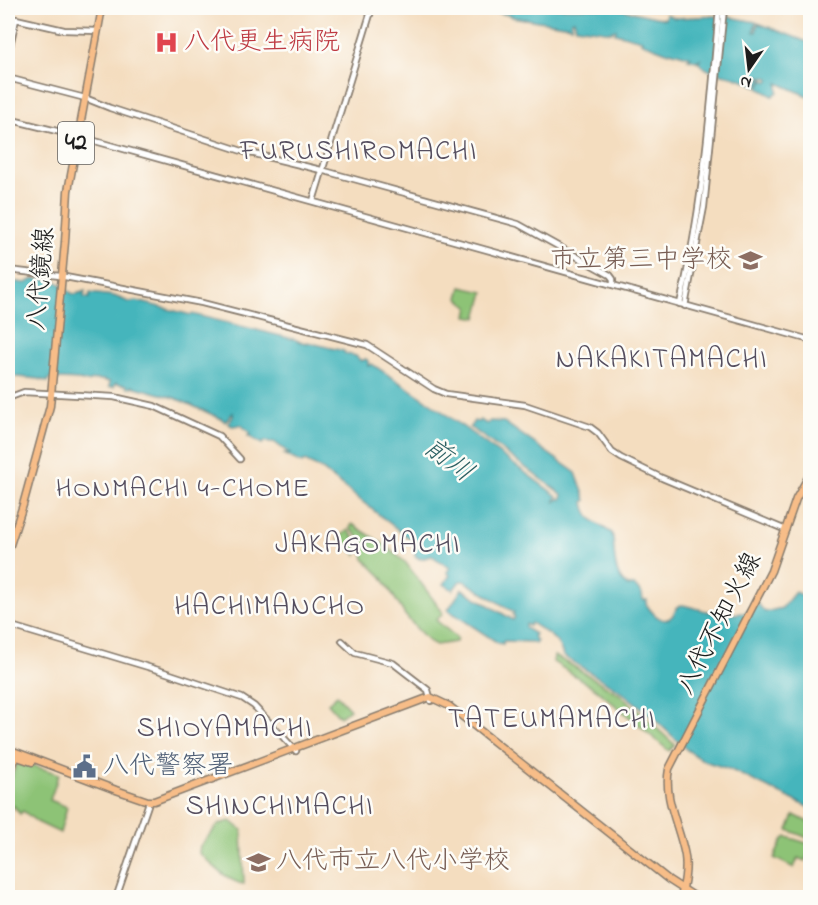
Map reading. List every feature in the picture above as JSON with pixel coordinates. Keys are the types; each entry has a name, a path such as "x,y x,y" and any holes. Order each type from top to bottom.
{"main road":[{"name":"八代鏡線","path":"8,551 43,432 52,392 68,191 102,8"},
{"name":"八代不知火線","path":"682,893 686,871 685,857 667,783 669,769 775,563 796,499 810,474"},
{"path":"8,749 17,755 155,805 430,699 445,707 528,774 689,897"},
{"path":"8,754 17,755 148,801 154,801 295,750"},
{"path":"8,768 17,755"},
{"path":"8,779 17,755"},
{"path":"682,893 697,897"}],"street":[{"path":"313,201 372,8"},
{"path":"683,305 702,224 710,164 721,8"},
{"path":"8,55 16,19 64,30 99,31"},
{"path":"8,78 85,98 242,151 321,170 518,224 610,275 613,285"},
{"path":"683,305 698,219 714,95"},
{"path":"8,118 810,340"},
{"path":"8,270 202,303 367,345 434,389 446,394 525,405 590,427 598,433 612,452 621,458 786,530"},
{"path":"8,398 24,392 52,392 114,397 154,406 219,436 240,459"},
{"path":"8,625 176,675 242,698 254,706 295,750"},
{"path":"342,641 355,653 393,663 428,690 430,699"},
{"path":"116,897 148,804"}],"green space":[{"path":"461,287 484,292 477,318 467,316 469,307 458,298"},
{"path":"352,524 385,545 406,563 441,610 443,614 436,620 457,638 456,642 436,645 418,630 405,615 382,577 364,559 361,540 350,528"},
{"path":"348,530 355,538 357,555 338,538"},
{"path":"554,656 621,695 675,745 669,751 596,689 553,662"},
{"path":"337,695 350,709 340,717 328,703"},
{"path":"17,762 59,774 50,800 67,807 60,833 37,822 23,811 20,814 14,806 8,813 8,788"},
{"path":"794,815 810,823 810,839 788,830"},
{"path":"231,821 242,830 244,884 226,876 199,853 200,846 219,824"},
{"path":"787,837 810,844 805,861 798,858 794,868 774,858 783,839"}],"water":[{"path":"480,8 614,8 665,19 666,14 675,18 716,16 720,19 725,16 756,22 754,32 756,32 758,23 810,43 810,97 778,83 778,92 773,96 759,87 764,81 769,81 769,78 759,76 764,79 757,86 707,69 698,62 700,59 696,61 688,59 691,57 670,51 669,53 641,42 642,40 615,33 616,30 612,32 576,27 574,20 571,21 572,26 512,17"},
{"name":"前川","path":"34,279 56,282 73,294 85,291 84,297 89,298 90,293 114,296 129,302 137,301 344,351 361,361 366,359 368,366 372,364 428,401 557,496 554,503 559,498 561,500 563,495 470,427 474,421 480,420 487,424 490,421 504,422 576,473 586,500 584,502 587,513 594,521 612,533 615,562 619,575 628,586 635,586 642,594 643,600 647,600 646,604 650,609 662,619 670,618 677,607 683,605 730,614 744,613 757,603 765,612 782,608 795,592 802,595 810,594 810,808 729,769 704,761 687,750 648,713 619,690 563,656 555,640 531,623 529,626 526,624 525,628 535,634 533,637 537,641 535,644 503,641 503,644 448,610 462,589 513,620 515,617 514,612 464,581 460,581 453,590 444,584 450,575 447,572 450,568 432,556 420,559 415,556 415,545 411,540 321,469 283,454 290,454 274,442 265,441 262,444 248,436 251,434 241,425 232,426 228,423 233,413 225,422 175,398 115,383 114,387 109,387 110,382 101,380 87,382 49,379 48,382 8,376 8,281 26,283"}],"place":[{"name":"八代更生病院","path":"166,43"},
{"name":"市立第三中学校","path":"750,261"},
{"name":"八代警察署","path":"85,767"},
{"name":"八代市立八代小学校","path":"258,862"}],"district":[{"name":"FURUSHIROMACHI","path":"359,152"},
{"name":"NAKAKITAMACHI","path":"662,360"},
{"name":"HONMACHI 4-CHOME","path":"183,489"},
{"name":"JAKAGOMACHI","path":"368,545"},
{"name":"HACHIMANCHO","path":"270,607"},
{"name":"TATEUMAMACHI","path":"552,720"},
{"name":"SHIOYAMACHI","path":"225,729"},
{"name":"SHINCHIMACHI","path":"280,807"}]}
